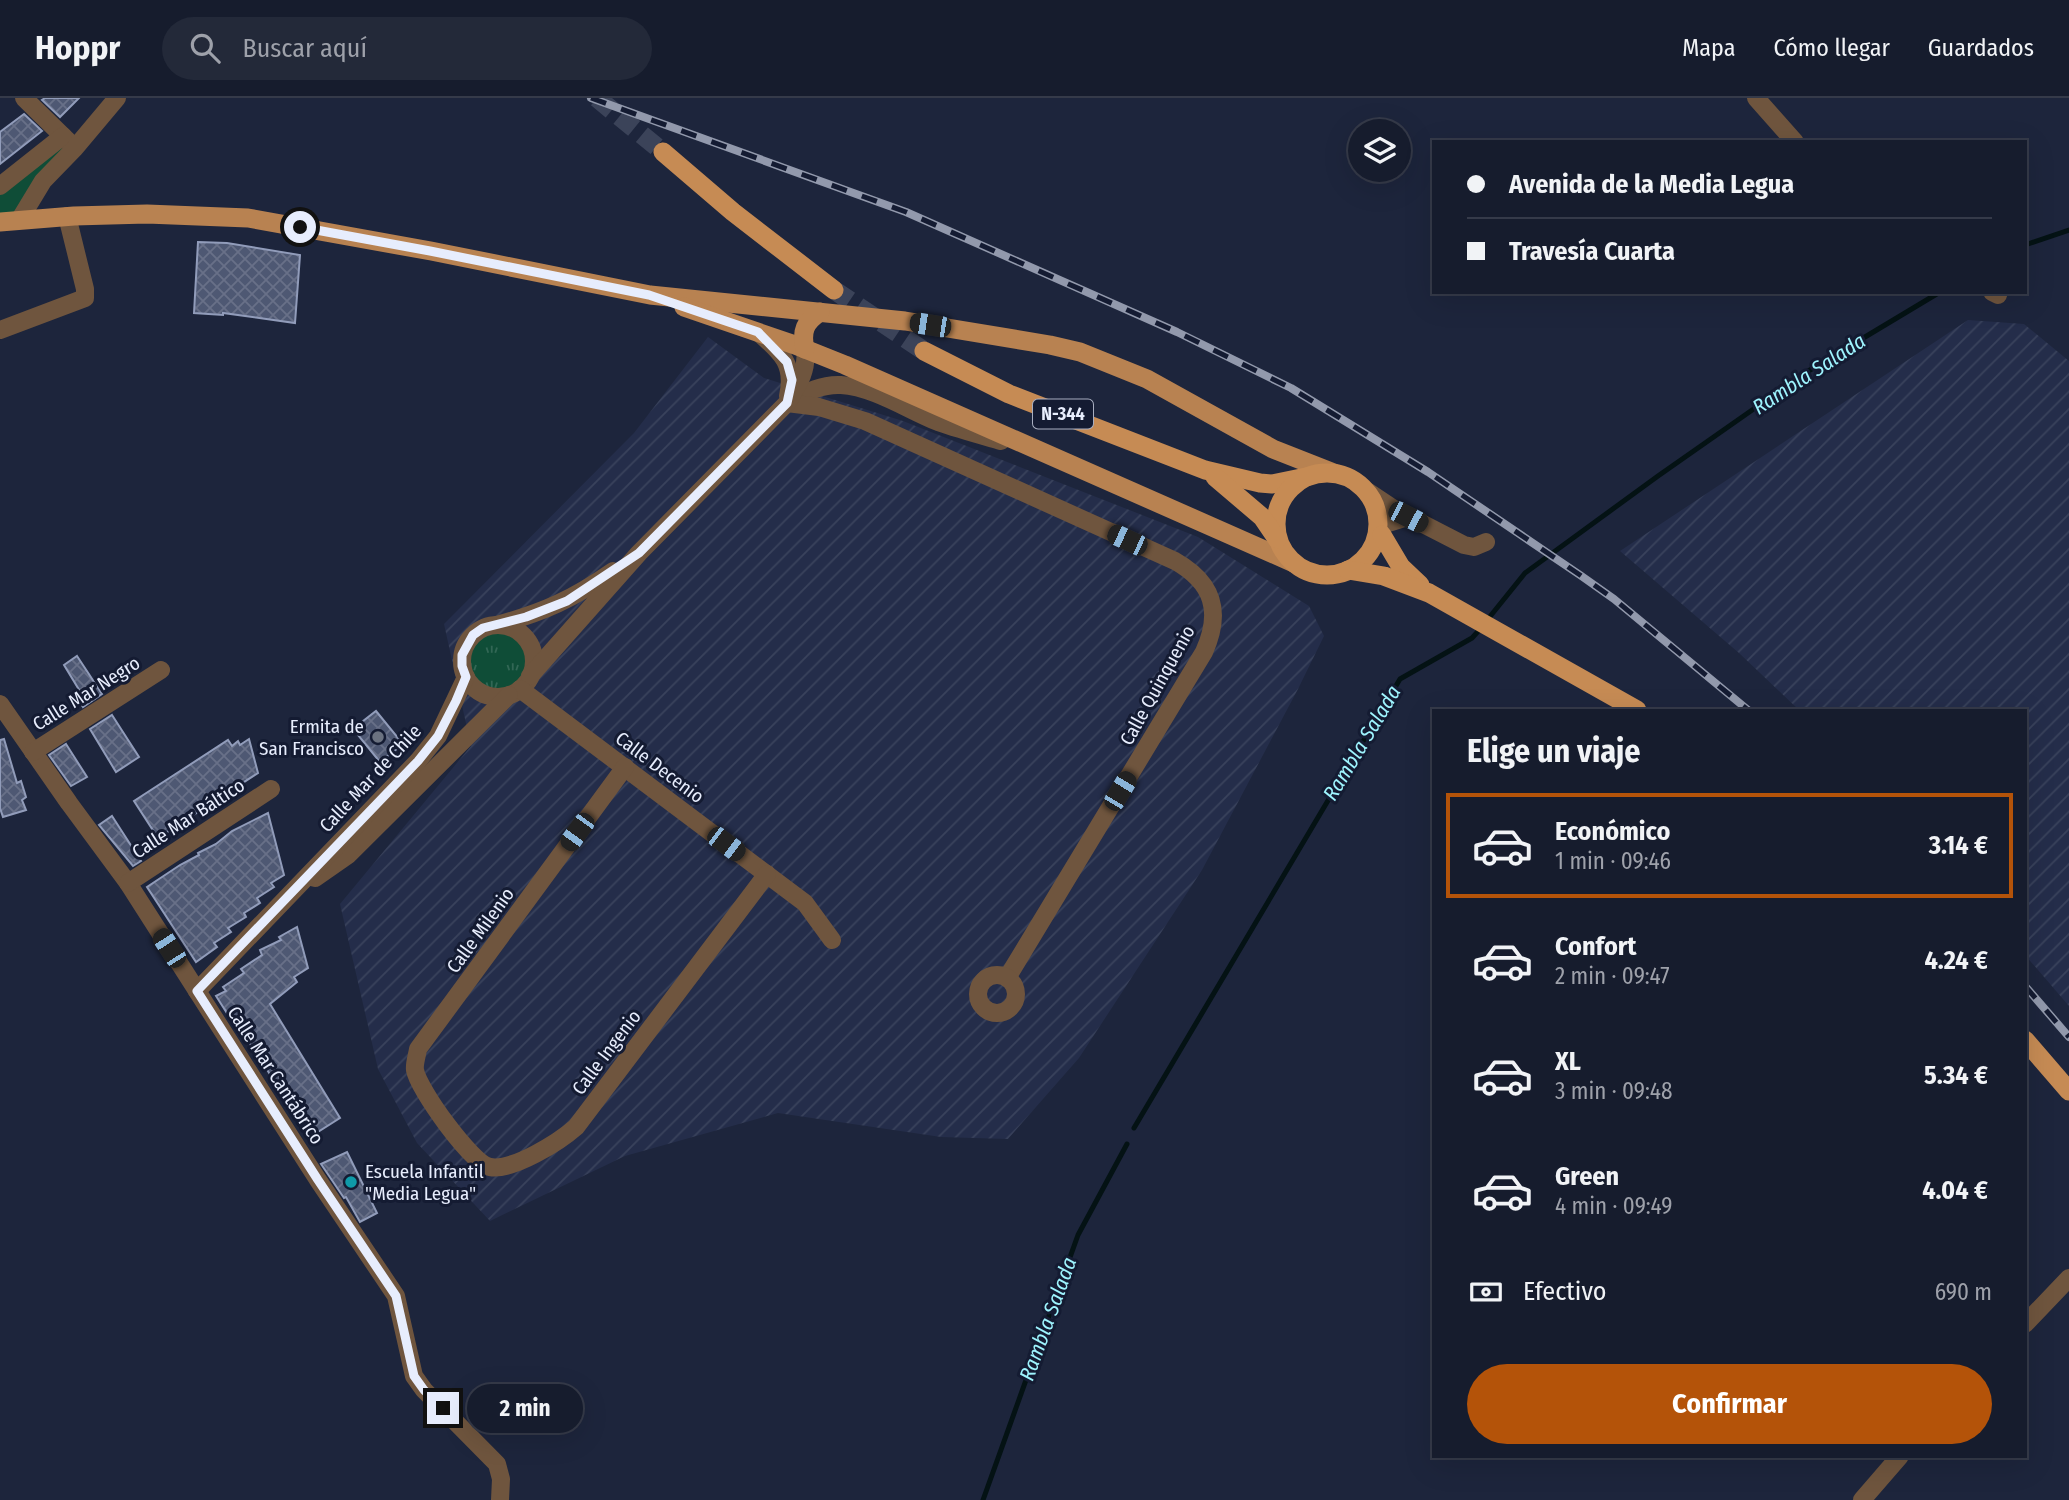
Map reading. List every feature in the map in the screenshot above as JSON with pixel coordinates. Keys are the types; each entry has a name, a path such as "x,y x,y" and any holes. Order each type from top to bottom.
{"highway":[{"path":"663,152 733,212 834,290"},
{"name":"N-344","path":"924,351 1009,394 1205,470 1272,484 1307,477"},
{"name":"N-344","path":"1205,470 1252,507 1278,540"},
{"path":"1380,530 1370,552 1356,566 1323,575 1308,571 1287,557 1278,540 1276,521 1280,503 1291,487 1307,477 1334,472 1352,478 1367,491 1376,507 1380,530 1401,567 1429,593"},
{"path":"1348,570 1384,576 1429,593 1635,709"},
{"path":"2027,1042 2069,1091"}],"main road":[{"path":"0,222 67,216 147,214 248,218 649,295 919,323 1050,345 1080,352 1147,379 1284,454 1334,472"},
{"path":"649,295 805,349 1294,564"},
{"path":"805,349 803,338 806,323 820,312"}],"street":[{"path":"24,98 69,142"},
{"path":"0,186 69,142 117,98"},
{"path":"1756,98 1793,140"},
{"path":"20,219 69,142"},
{"path":"0,330 85,298 67,216"},
{"path":"758,332 787,362 792,380 787,403"},
{"path":"787,403 802,380 807,361 805,349"},
{"path":"787,403 810,390 844,385 864,390 939,422 1049,457"},
{"name":"Calle Mar de Chile","path":"289,897 348,855 520,686 639,553 787,403"},
{"name":"Calle Quinquenio","path":"787,403 819,407 865,421 1163,556 1189,569 1211,596 1214,614 1212,635 1204,652 1007,978"},
{"path":"1367,491 1408,517 1469,547 1486,542"},
{"path":"1380,530 1408,517"},
{"name":"Calle Mar de Chile","path":"197,991 418,761 438,736 466,677 462,655 473,635 483,628 526,617 567,601 639,553"},
{"path":"466,677 481,693 492,696 520,686 533,664 532,652 519,632 495,625"},
{"name":"Calle Mar Negro","path":"33,752 162,670"},
{"name":"Calle Decenio","path":"520,686 804,903 832,940"},
{"name":"Calle Mar Cantábrico","path":"0,704 128,883 318,1180 396,1296 414,1376 424,1390 497,1464 502,1479 500,1500"},
{"name":"Calle Milenio","path":"447,1123 421,1088 414,1068 418,1049 625,767"},
{"name":"Calle Mar Báltico","path":"128,883 271,789"},
{"name":"Calle Ingenio","path":"447,1123 473,1158 486,1167 503,1168 561,1141 576,1127 766,874"},
{"path":"2027,1322 2069,1278"},
{"path":"1862,1500 1898,1458"}],"shaded area":[{"path":"1968,320 2024,324 2069,361 2069,1006 2027,957 2027,709 1798,709 1739,653 1620,551"},
{"path":"708,337 764,378 903,421 1198,537 1309,606 1324,636 1202,870 1079,1058 1008,1139 941,1137 778,1113 625,1156 490,1221 417,1143 378,1069 340,904 471,746 444,624 634,433"}],"green space":[{"path":"63,136 75,148 20,219 0,222 0,186"},
{"path":"498,631 515,636 523,644 528,661 523,678 515,686 498,691 481,686 473,678 468,661 473,644 481,636"}],"building":[{"path":"79,98 60,117 42,100"},
{"path":"24,114 42,131 0,164 0,132"},
{"path":"198,242 227,243 300,255 295,323 223,313 194,313"},
{"path":"77,656 102,694 83,707 76,696 81,693 64,665"},
{"name":"Ermita de San Francisco","path":"376,711 403,744 380,762 353,729"},
{"path":"112,715 139,757 116,772 90,729"},
{"path":"4,739 17,783 21,781 26,797 22,800 26,810 3,817 0,808 0,740"},
{"path":"249,739 258,773 158,838 134,801 228,740 232,746 238,741 240,745"},
{"path":"66,744 87,777 71,786 49,755"},
{"path":"268,813 284,875 271,883 274,887 257,898 260,903 244,913 246,917 228,928 231,932 214,943 217,947 196,962 147,887 232,831"},
{"path":"112,816 141,861 133,866 99,825"},
{"path":"297,927 308,968 294,977 297,982 270,1004 340,1118 313,1135 311,1131 308,1133 296,1116 216,996 226,991 223,987 244,973 241,969 262,955 260,950 281,940 279,937"},
{"name":"Escuela Infantil \"Media Legua\"","path":"347,1152 377,1213 360,1222 346,1197 344,1198 321,1164"}],"waterway":[{"name":"Rambla Salada","path":"2027,244 2069,230"},
{"name":"Rambla Salada","path":"1488,619 1525,573 1658,476 1805,373 1937,294"},
{"name":"Rambla Salada","path":"1134,1128 1400,679 1472,638 1482,627"},
{"name":"Rambla Salada","path":"983,1500 1078,1235 1127,1144"}],"tunnel":[{"path":"597,98 663,152"},
{"path":"834,290 924,351"}],"railway":[{"path":"591,98 906,212 1177,332 1291,388 1428,472 1580,575 1614,599 1747,709"},
{"path":"2027,988 2069,1037"}],"place":[{"name":"Ermita de San Francisco","path":"378,737"},
{"name":"Escuela Infantil \"Media Legua\"","path":"351,1182"}],"route":[{"path":"300,227 649,295 758,332 787,362 792,380 787,403 639,553 567,601 526,617 483,628 473,635 462,655 466,677 438,736 418,761 197,991 396,1296 414,1376 443,1408"}]}
